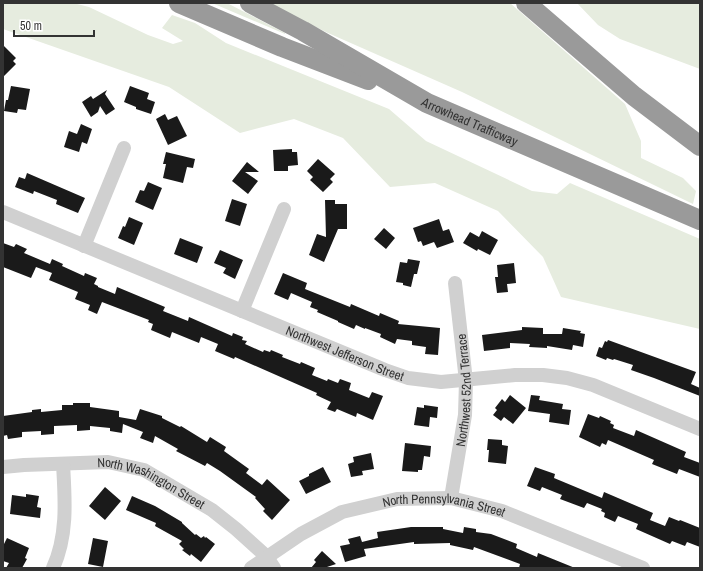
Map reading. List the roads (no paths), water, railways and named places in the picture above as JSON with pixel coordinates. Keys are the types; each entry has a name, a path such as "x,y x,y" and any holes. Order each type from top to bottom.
{"highway":[{"path":"180,3 282,47 427,103"},
{"name":"Arrowhead Trafficway","path":"250,3 303,31 427,103 700,220"},
{"path":"526,3 634,96 700,146"}],"street":[{"path":"84,246 124,148"},
{"path":"242,311 284,209"},
{"name":"Northwest Jefferson Street","path":"3,212 385,370 408,378 441,382 466,381 515,375 543,375 567,378 593,385 700,428"},
{"name":"Northwest 52nd Terrace","path":"451,498 465,415 466,381 455,283"},
{"name":"North Washington Street","path":"3,467 108,462 144,470 212,510 266,556 274,568"},
{"path":"53,568 63,537 65,508 63,464"},
{"name":"North Pennsylvania Street","path":"251,568 266,556 301,534 342,512 397,499 451,498 502,511 642,568"}]}
